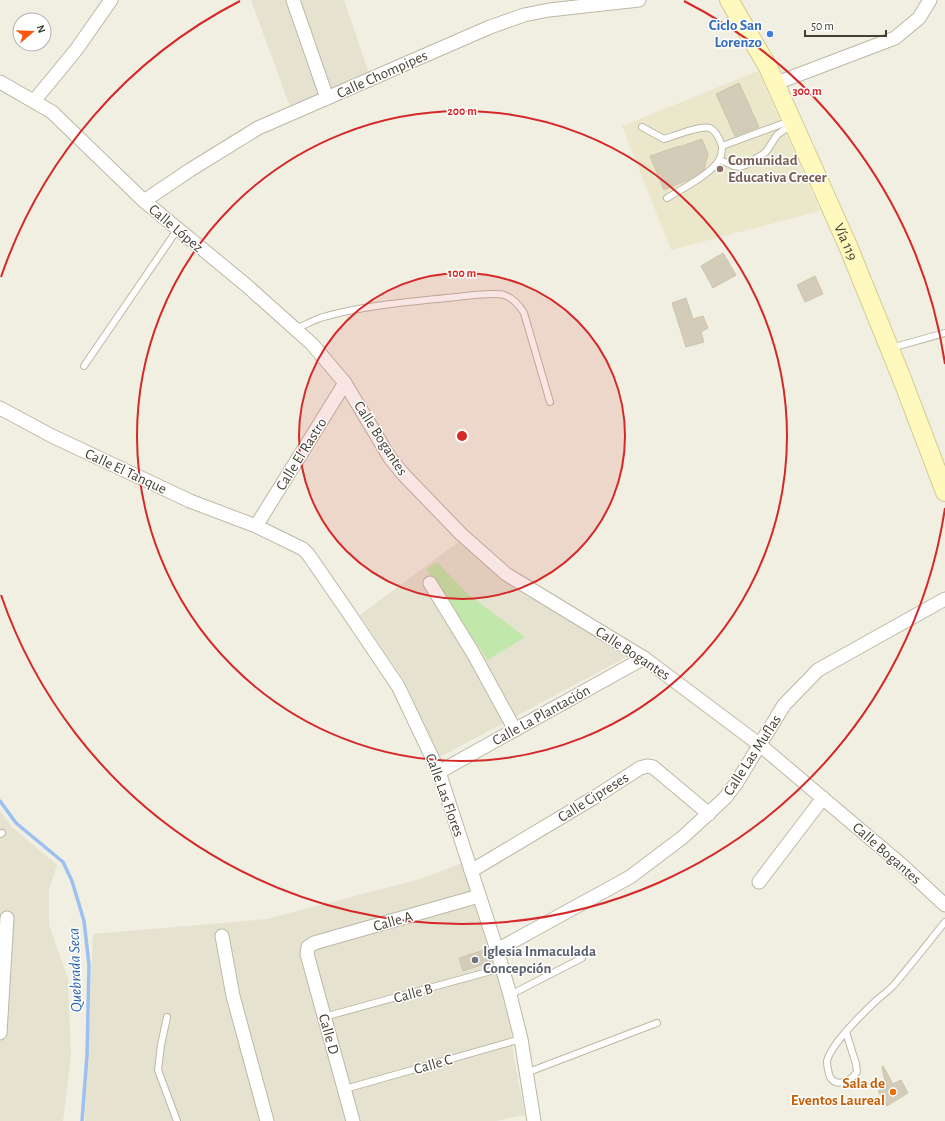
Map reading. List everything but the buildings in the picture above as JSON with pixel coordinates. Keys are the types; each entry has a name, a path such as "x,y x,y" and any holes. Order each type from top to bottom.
{"main road":[{"name":"Vía 119","path":"728,0 768,68 848,246 890,348 945,492"}],"street":[{"path":"34,100 76,50 111,0"},
{"path":"293,0 327,98"},
{"name":"Calle Chompipes","path":"144,201 190,170 258,128 490,27 524,15 549,10 639,0"},
{"path":"774,84 895,38 919,18 930,0"},
{"name":"Calle López","path":"0,82 34,100 52,112 144,201 177,230 246,285 312,344 346,383"},
{"name":"Calle El Rastro","path":"256,526 346,383"},
{"name":"Calle Bogantes","path":"346,383 390,458 404,475 461,534 506,574 644,658 760,744 903,866 945,905"},
{"name":"Calle El Tanque","path":"0,408 52,436 190,501 256,526"},
{"name":"Calle Las Flores","path":"256,526 303,549 308,554 398,686 439,772 497,950 510,995 521,1039 534,1121"},
{"path":"430,583 473,653 515,730"},
{"name":"Calle Las Muflas","path":"497,950 630,877 683,837 725,798 737,782 784,705 818,670 945,599"},
{"name":"Calle La Plantación","path":"439,772 644,658"},
{"name":"Calle Cipreses","path":"471,871 596,797 640,768 647,766 653,767 709,814"},
{"path":"759,882 823,798"},
{"name":"Calle A","path":"308,947 314,942 479,896"},
{"path":"0,1033 7,918"},
{"path":"222,936 233,996 267,1121"},
{"name":"Calle D","path":"308,947 307,954 354,1121"}],"lane":[{"path":"722,146 792,122"},
{"path":"720,160 734,166 740,167 746,165 766,152 777,135 792,122"},
{"path":"642,127 664,139 694,130 708,128 718,137 722,146 720,160 706,174 667,198"},
{"path":"84,366 177,230"},
{"path":"295,329 319,319 354,310 389,304 483,294 503,295 512,299 520,306 524,313 550,402"},
{"path":"890,348 945,333"},
{"path":"846,1032 857,1072 850,1080 838,1082 833,1081 830,1078 828,1061 830,1054 838,1042 846,1032 870,1007 893,986 945,922"},
{"path":"510,995 582,958"},
{"name":"Calle B","path":"324,1017 502,968"},
{"path":"167,1017 161,1045 158,1070 177,1121"},
{"path":"526,1074 657,1022"},
{"name":"Calle C","path":"345,1089 521,1039"}],"shaded area":[{"path":"251,0 344,0 372,82 293,115"},
{"name":"Comunidad Educativa Crecer","path":"758,71 820,211 671,250 622,126"},
{"path":"461,540 526,595 630,655 440,757 404,680 360,615"},
{"path":"0,811 12,827 57,865 49,890 49,925 68,979 71,1056 63,1121 0,1121"},
{"path":"462,863 493,959 511,1030 513,1052 525,1115 496,1121 85,1121 93,934 267,919 420,879"}],"green space":[{"path":"437,562 470,596 525,637 488,660 426,569"}],"waterway":[{"name":"Quebrada Seca","path":"0,801 16,823 63,862 72,881 84,921 89,965 87,1055 82,1121"}],"place":[{"name":"Ciclo San Lorenzo","path":"770,34"},
{"name":"Comunidad Educativa Crecer","path":"720,169"},
{"name":"Iglesia Inmaculada Concepción","path":"475,960"},
{"name":"Sala de Eventos Laureal","path":"893,1092"}]}
